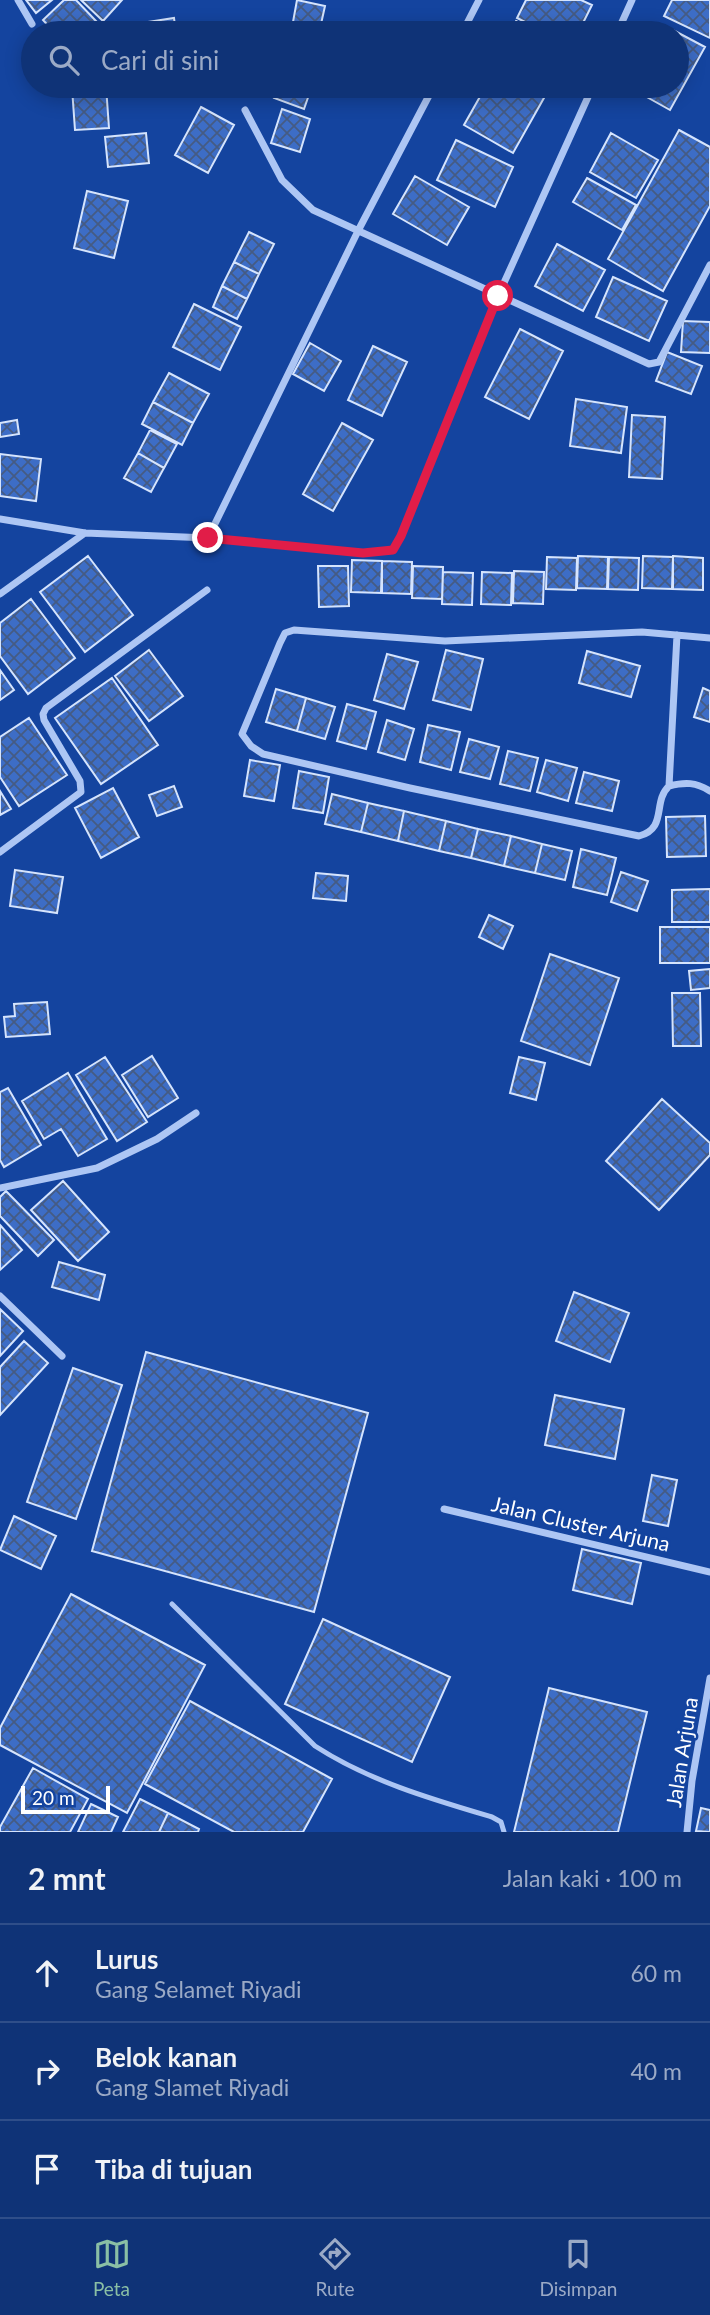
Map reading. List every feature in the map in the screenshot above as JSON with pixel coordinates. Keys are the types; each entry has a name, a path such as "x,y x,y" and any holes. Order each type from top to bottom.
{"street":[{"path":"18,0 30,21"},
{"path":"468,21 479,0"},
{"path":"622,21 632,0"},
{"path":"208,538 359,229 428,98"},
{"path":"0,519 85,533 208,538 363,553 393,550 498,296 588,98"},
{"path":"245,110 282,180 313,210 649,364 659,362 710,265"},
{"path":"0,594 85,533"},
{"path":"0,852 81,793 80,780 44,720 46,708 207,590"},
{"path":"710,638 642,632 445,641 294,630 285,633 242,734 251,746 263,754 639,836 656,827 664,791 669,786 699,784 710,791"},
{"path":"669,786 677,635"},
{"path":"0,1188 97,1168 157,1139 196,1113"},
{"path":"0,1296 62,1356"},
{"name":"Jalan Cluster Arjuna","path":"444,1509 710,1572"},
{"name":"Jalan Arjuna","path":"687,1832 710,1678"},
{"path":"701,1731 710,1732"}],"lane":[{"path":"172,1604 315,1746 342,1764 426,1797 492,1817 501,1822 504,1832"}],"building":[{"path":"26,0 52,0 36,13"},
{"path":"64,0 76,0 96,21 44,21"},
{"path":"81,0 122,0 103,21"},
{"path":"297,0 325,6 322,21 293,21"},
{"path":"526,0 581,0 592,5 584,21 523,21 517,18"},
{"path":"672,0 710,0 710,38 689,28 689,21 674,21 664,16"},
{"path":"689,39 705,47 689,76"},
{"path":"73,98 107,98 109,128 75,130"},
{"path":"274,98 308,98 304,109"},
{"path":"479,98 544,98 513,153 464,125"},
{"path":"649,98 677,98 670,110"},
{"path":"201,107 234,125 208,173 175,155"},
{"path":"282,109 310,119 300,152 271,143"},
{"path":"679,130 710,147 710,206 663,291 608,259"},
{"path":"146,133 149,163 108,167 105,137"},
{"path":"611,133 658,160 636,198 590,172"},
{"path":"456,140 513,167 495,207 437,180"},
{"path":"415,176 469,207 447,245 393,214"},
{"path":"587,178 636,205 622,230 573,202"},
{"path":"87,191 128,201 114,258 74,248"},
{"path":"249,232 274,244 259,274 234,262"},
{"path":"557,244 605,270 583,311 535,286"},
{"path":"234,262 259,274 247,299 222,286"},
{"path":"613,277 667,301 649,341 596,317"},
{"path":"222,286 247,299 237,319 213,307"},
{"path":"194,304 241,327 220,370 173,347"},
{"path":"683,321 710,322 710,353 681,352"},
{"path":"520,329 563,351 529,419 485,397"},
{"path":"310,343 341,361 324,391 293,374"},
{"path":"373,346 407,362 382,416 348,400"},
{"path":"667,352 702,366 691,394 656,381"},
{"path":"169,373 209,394 193,423 153,402"},
{"path":"576,399 627,407 621,453 570,446"},
{"path":"153,402 193,423 182,445 142,424"},
{"path":"632,415 665,417 662,479 629,477"},
{"path":"17,420 19,434 0,437 0,423"},
{"path":"342,423 373,440 333,511 303,494"},
{"path":"150,430 177,444 164,468 138,453"},
{"path":"138,453 164,468 151,492 124,478"},
{"path":"0,454 41,459 36,501 0,496"},
{"path":"88,556 133,615 85,652 40,592"},
{"path":"578,556 608,557 607,589 577,588"},
{"path":"643,556 673,557 672,589 642,588"},
{"path":"673,556 703,558 703,590 673,589"},
{"path":"547,557 577,558 576,590 546,589"},
{"path":"609,557 639,558 638,590 608,589"},
{"path":"352,560 382,561 381,593 351,592"},
{"path":"382,561 412,562 411,594 382,593"},
{"path":"318,566 348,566 349,606 319,607"},
{"path":"413,566 443,567 442,599 412,598"},
{"path":"514,571 544,572 543,604 513,603"},
{"path":"443,572 473,573 472,605 442,604"},
{"path":"482,572 512,573 511,605 481,604"},
{"path":"31,599 75,658 28,694 0,656 0,623"},
{"path":"149,650 183,696 149,721 115,676"},
{"path":"446,650 483,659 471,710 433,700"},
{"path":"587,651 640,666 631,697 579,683"},
{"path":"387,654 418,662 404,709 374,700"},
{"path":"0,670 14,690 0,700"},
{"path":"112,678 158,745 101,784 55,718"},
{"path":"703,688 710,691 710,722 694,717"},
{"path":"276,689 306,698 297,731 266,722"},
{"path":"306,698 335,707 325,739 297,731"},
{"path":"347,704 376,712 366,749 337,741"},
{"path":"29,718 67,775 19,806 0,777 0,737"},
{"path":"387,720 414,729 405,760 378,752"},
{"path":"428,725 460,732 451,770 420,762"},
{"path":"469,739 499,747 490,779 460,772"},
{"path":"508,751 538,758 530,791 500,784"},
{"path":"250,760 280,765 274,801 244,796"},
{"path":"546,760 577,768 568,801 537,792"},
{"path":"299,771 329,777 323,813 293,808"},
{"path":"584,772 619,781 612,811 576,803"},
{"path":"174,786 182,807 157,816 149,795"},
{"path":"113,788 139,837 101,858 75,808"},
{"path":"0,791 11,809 0,815"},
{"path":"332,794 368,803 361,832 325,824"},
{"path":"368,803 404,811 398,841 361,832"},
{"path":"404,811 446,821 439,851 398,841"},
{"path":"705,816 706,856 667,857 666,817"},
{"path":"446,821 478,829 471,858 439,851"},
{"path":"478,829 511,836 504,866 471,858"},
{"path":"511,836 542,844 535,873 504,866"},
{"path":"542,844 572,851 565,880 535,873"},
{"path":"581,849 616,858 607,895 573,887"},
{"path":"15,870 63,877 57,913 10,906"},
{"path":"621,872 648,881 637,911 611,902"},
{"path":"316,873 348,876 346,901 313,898"},
{"path":"710,889 710,922 672,922 672,890"},
{"path":"489,915 513,926 503,949 479,937"},
{"path":"660,927 710,927 710,963 660,963"},
{"path":"550,954 619,978 590,1065 521,1041"},
{"path":"710,969 710,988 691,990 689,971"},
{"path":"672,993 700,993 701,1046 673,1046"},
{"path":"47,1002 50,1034 6,1037 4,1017 15,1016 14,1004"},
{"path":"152,1056 178,1098 148,1117 122,1075"},
{"path":"105,1057 147,1122 117,1141 76,1075"},
{"path":"519,1057 545,1063 536,1100 510,1093"},
{"path":"68,1073 107,1139 78,1156 61,1129 44,1139 22,1101"},
{"path":"8,1088 41,1145 4,1167 0,1160 0,1092"},
{"path":"662,1099 710,1143 710,1155 659,1210 606,1161"},
{"path":"63,1181 109,1232 78,1261 31,1210"},
{"path":"6,1191 54,1240 38,1256 0,1216 0,1197"},
{"path":"0,1225 22,1250 0,1270"},
{"path":"59,1262 105,1275 99,1300 52,1287"},
{"path":"574,1292 629,1313 610,1362 556,1341"},
{"path":"0,1309 23,1331 0,1356"},
{"path":"24,1341 48,1363 0,1415 0,1367"},
{"path":"146,1352 368,1413 314,1612 92,1551"},
{"path":"73,1368 122,1385 76,1519 27,1502"},
{"path":"555,1395 624,1409 615,1459 545,1445"},
{"path":"652,1475 677,1480 668,1526 643,1521"},
{"path":"14,1516 56,1536 41,1569 0,1550"},
{"path":"582,1549 641,1563 632,1604 573,1590"},
{"path":"71,1594 205,1665 127,1813 0,1745 0,1728"},
{"path":"323,1619 450,1677 412,1762 285,1704"},
{"path":"549,1688 647,1712 618,1832 514,1832"},
{"path":"190,1701 332,1779 303,1832 234,1832 145,1784"},
{"path":"33,1768 88,1799 70,1832 0,1832 0,1827"},
{"path":"140,1799 168,1813 159,1832 123,1832"},
{"path":"91,1804 118,1817 111,1832 78,1832"},
{"path":"701,1808 710,1810 710,1832 696,1831"},
{"path":"168,1813 199,1829 198,1832 159,1832"}],"route":[{"path":"208,538 363,553 393,550 498,296"}]}
